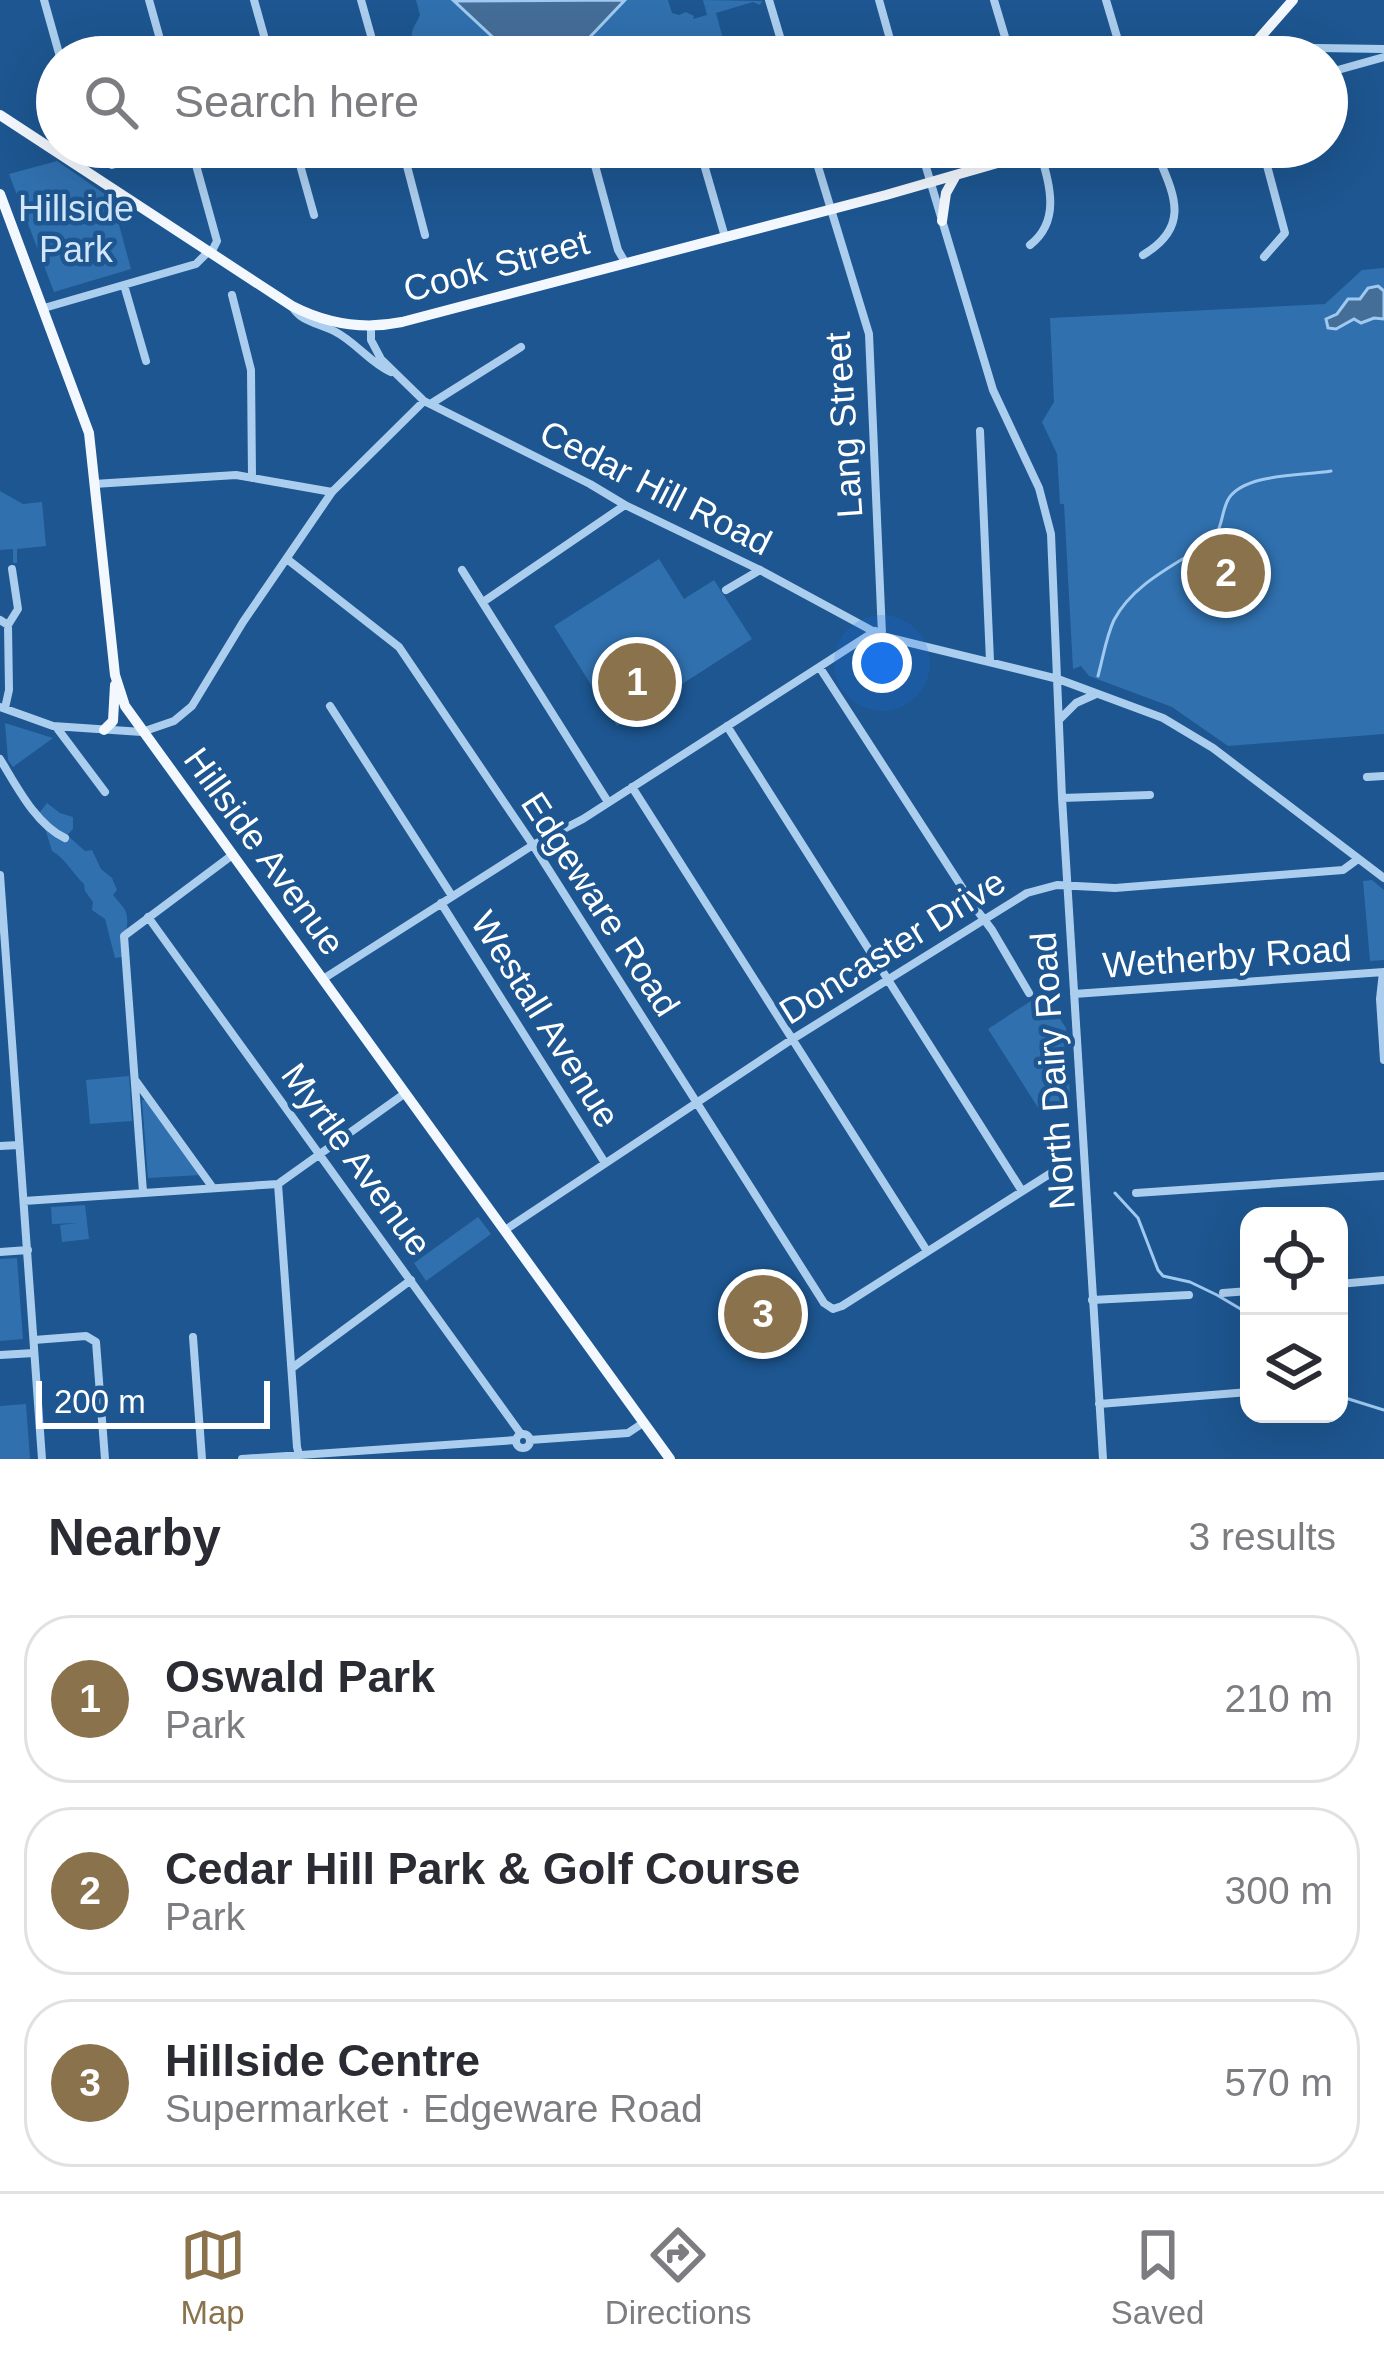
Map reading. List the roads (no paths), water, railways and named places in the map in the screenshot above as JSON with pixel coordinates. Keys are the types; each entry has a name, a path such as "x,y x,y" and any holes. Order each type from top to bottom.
{"main road":[{"path":"1264,36 1293,0"},
{"name":"Cook Street","path":"0,115 36,135"},
{"name":"Cook Street","path":"90,168 292,306 327,321 371,326 402,322 979,168"},
{"path":"943,221 946,193 956,175"},
{"name":"Hillside Avenue","path":"0,194 85,416 121,698 670,1459"},
{"path":"104,730 113,721 116,676"}],"street":[{"path":"44,0 54,36"},
{"path":"148,0 159,36"},
{"path":"254,0 264,36"},
{"path":"361,0 371,36"},
{"path":"770,0 780,36"},
{"path":"879,0 889,36"},
{"path":"994,0 1005,36"},
{"path":"1106,0 1117,36"},
{"path":"1274,23 1276,36"},
{"path":"1348,49 1384,53"},
{"path":"1348,65 1384,53"},
{"path":"44,308 196,264 210,252 217,241 197,168"},
{"path":"301,168 314,215"},
{"path":"407,168 425,235"},
{"path":"596,168 618,250 626,262"},
{"path":"705,168 725,237"},
{"name":"Lang Street","path":"818,168 869,334 879,634"},
{"name":"North Dairy Road","path":"926,168 993,389 1033,472 1052,544 1062,798 1103,1459"},
{"path":"1030,245 1043,235 1051,212 1047,168"},
{"path":"1143,255 1167,238 1173,227 1172,191 1163,168"},
{"path":"1264,257 1285,233 1268,168"},
{"path":"124,285 146,361"},
{"path":"232,295 251,370 252,478"},
{"name":"Cedar Hill Road","path":"292,306 297,316 344,337 428,402 879,634 1058,679 1148,711 1194,736 1384,878"},
{"path":"371,326 375,350 393,373"},
{"path":"12,569 18,609 4,622 9,690 3,708 56,726 104,730 142,732 174,721 192,706 332,492 428,402 521,347"},
{"path":"980,430 990,661"},
{"path":"94,484 236,475 332,492"},
{"path":"483,602 625,505"},
{"name":"Edgeware Road","path":"287,559 399,647 532,845 824,1303 833,1309 842,1306 928,1251"},
{"path":"462,570 608,802"},
{"path":"726,590 760,570"},
{"path":"322,980 532,845 879,634"},
{"path":"820,668 1029,993"},
{"path":"1059,721 1076,703 1098,693"},
{"name":"Westall Avenue","path":"330,706 452,896"},
{"path":"56,726 105,792"},
{"path":"727,726 1022,1190"},
{"path":"0,759 49,828 65,838"},
{"path":"1367,777 1384,776"},
{"path":"632,788 928,1251 1070,1161"},
{"path":"1062,798 1150,794"},
{"path":"143,1192 123,943 128,932 231,856"},
{"name":"Doncaster Drive","path":"504,1230 791,1040 1027,893 1067,884 1115,888 1343,870 1358,859"},
{"path":"0,875 42,1459"},
{"name":"Westall Avenue","path":"441,903 605,1163"},
{"name":"Myrtle Avenue","path":"148,917 523,1441"},
{"path":"1384,971 1380,999 1384,1060"},
{"name":"Wetherby Road","path":"1074,994 1384,971"},
{"path":"0,1044 12,1043"},
{"path":"135,1080 213,1188"},
{"path":"24,1201 278,1184 404,1094"},
{"path":"0,1146 19,1144"},
{"path":"1136,1193 1384,1176"},
{"path":"278,1184 300,1458"},
{"path":"0,1252 28,1250"},
{"path":"292,1368 411,1280"},
{"path":"1348,1283 1384,1280"},
{"path":"1223,1293 1240,1292"},
{"path":"1092,1300 1190,1295"},
{"path":"34,1340 86,1336 96,1342 105,1459"},
{"path":"193,1337 202,1459"},
{"path":"0,1355 35,1353"},
{"path":"1099,1404 1240,1393"},
{"path":"242,1459 628,1433 643,1423"},
{"path":"523,1441 525,1459"}],"waterway":[{"path":"1098,676 1121,609 1150,581 1216,535 1227,502 1237,490 1261,480 1331,471"},
{"path":"1115,1193 1138,1218 1163,1276 1190,1282 1240,1309"},
{"path":"1348,1399 1384,1410"}],"place":[{"name":"Cedar Hill Park & Golf Course","path":"1226,573"},
{"name":"Oswald Park","path":"637,682"},
{"name":"Hillside Centre","path":"763,1314"}],"park label":[{"name":"Hillside Park","path":"76,228"}]}
